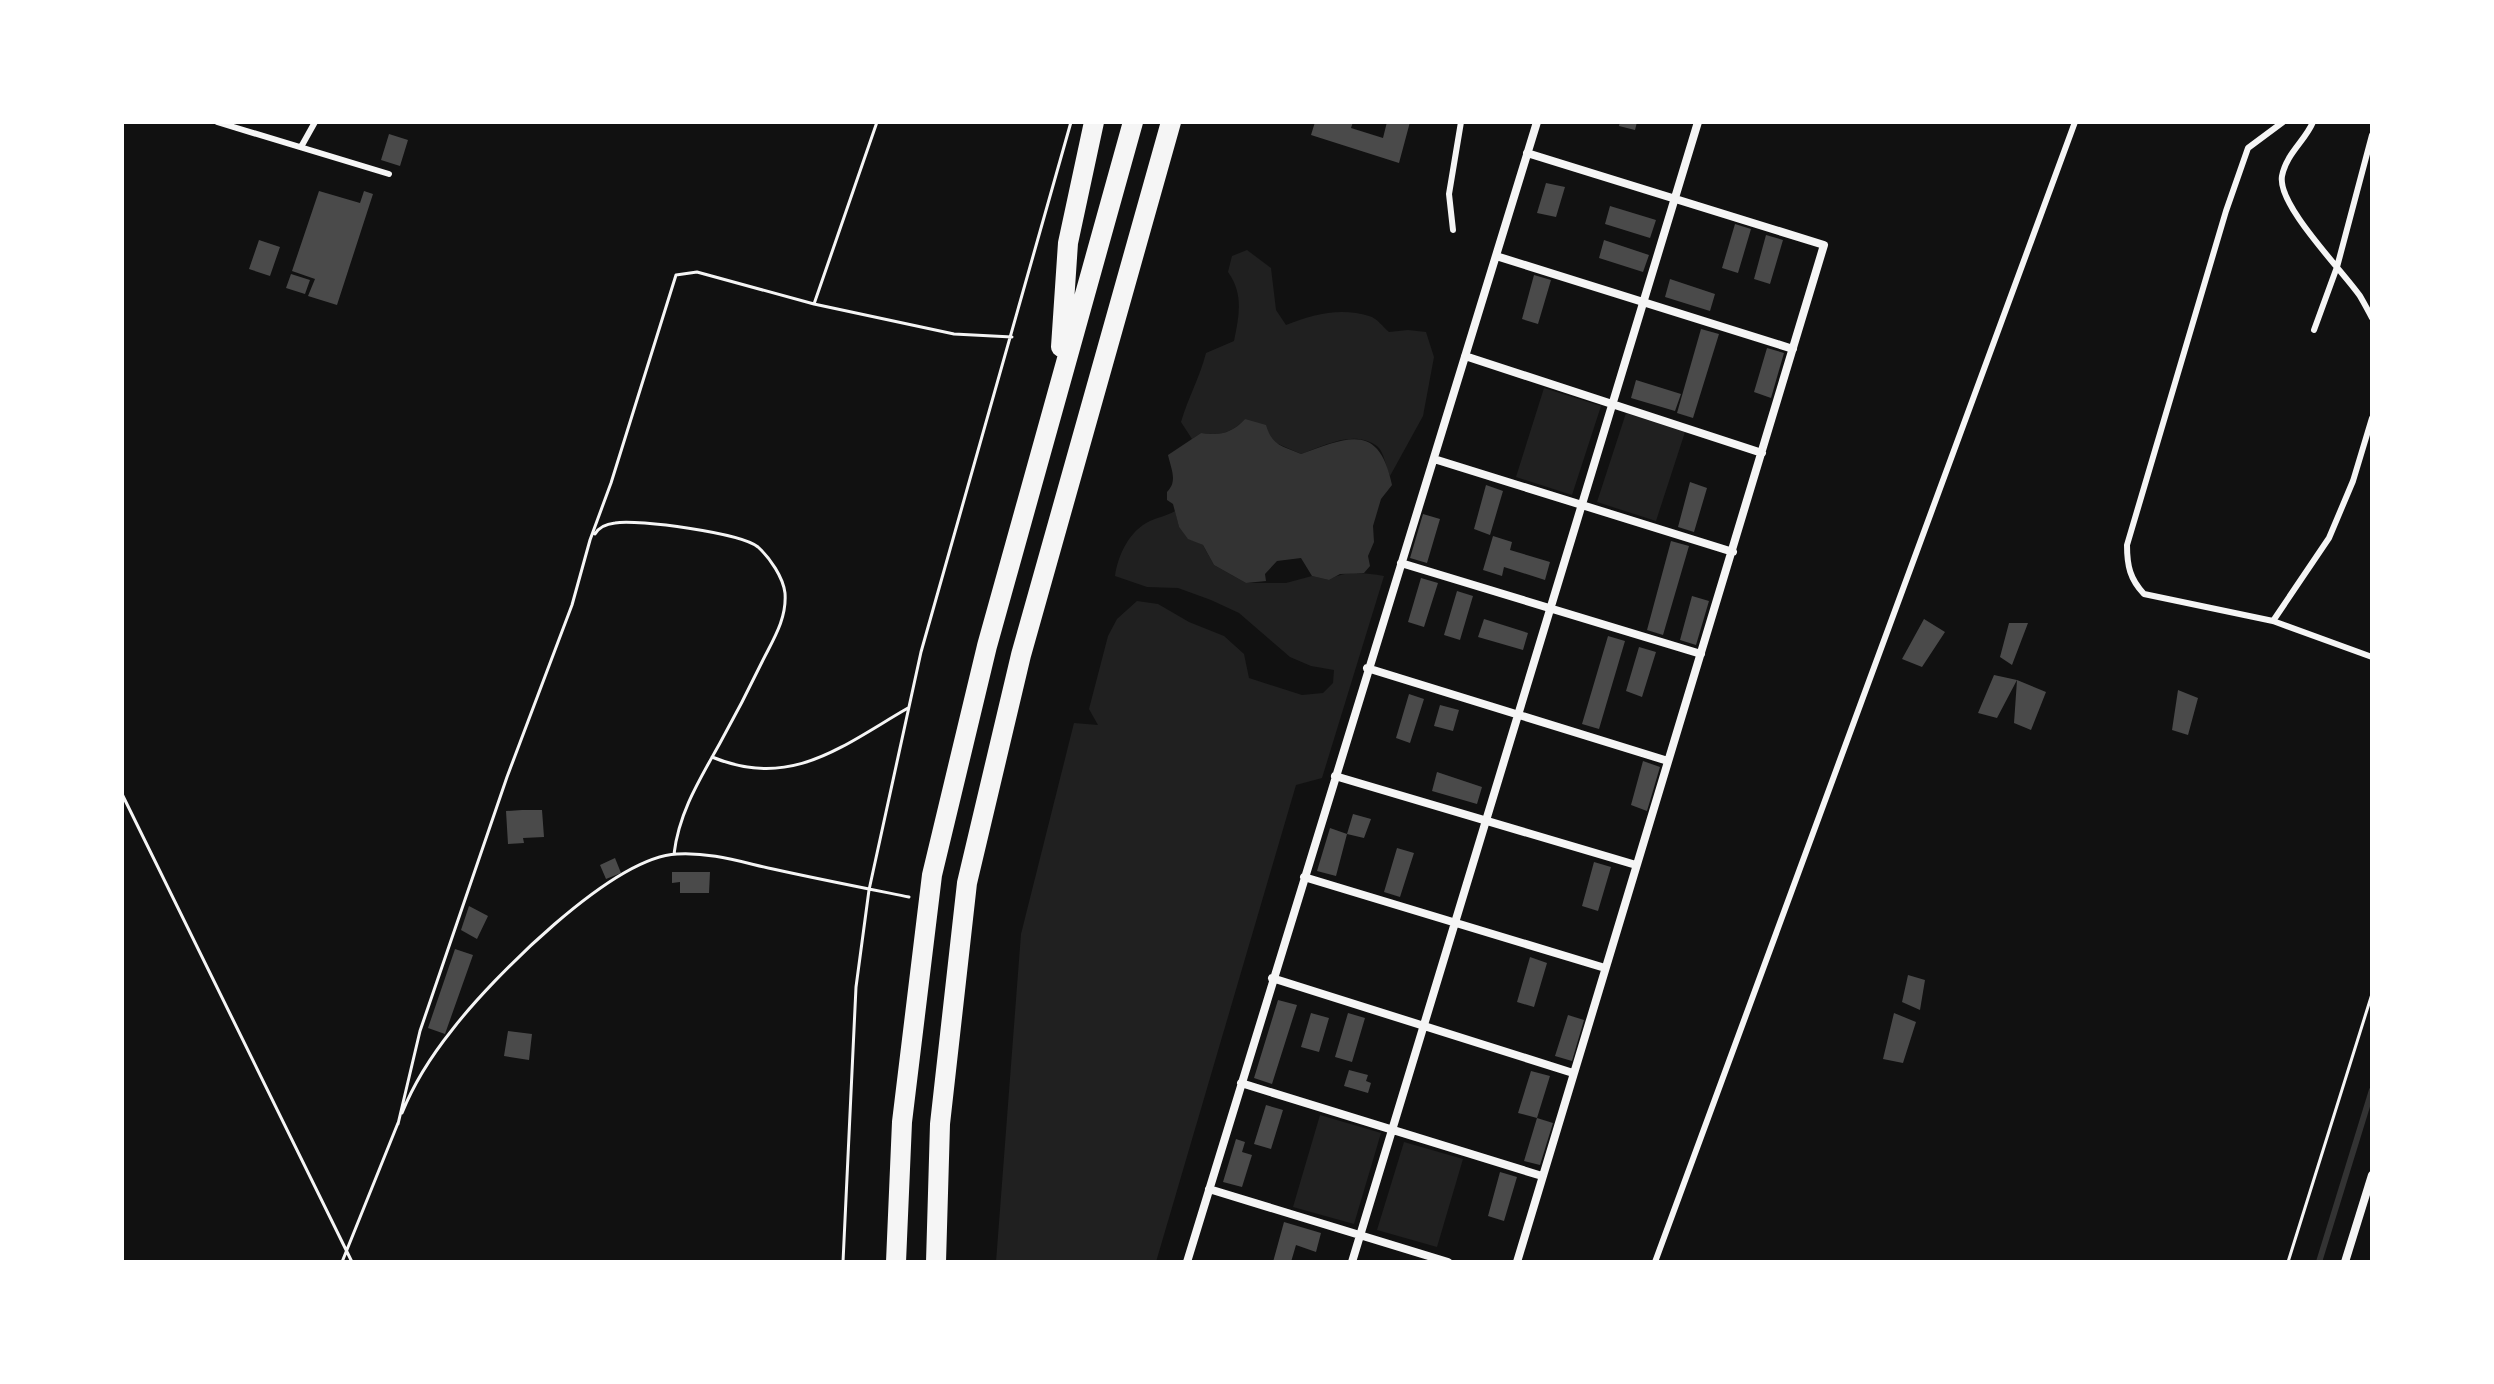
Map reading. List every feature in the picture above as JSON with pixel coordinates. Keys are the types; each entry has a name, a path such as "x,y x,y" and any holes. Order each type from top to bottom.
{"highway":[{"path":"1056,398 1068,243 1094,122"},
{"path":"896,1262 902,1122 932,875 987,646 1133,122"},
{"path":"936,1262 940,1124 967,883 1021,655 1171,122"}],"street":[{"path":"1187,1262 1537,122"},
{"path":"1352,1262 1698,122"},
{"path":"1517,1262 1824,245 1527,153"},
{"path":"1496,256 1793,349"},
{"path":"1465,356 1762,453"},
{"path":"1434,459 1733,552"},
{"path":"1401,563 1701,654"},
{"path":"1367,668 1668,761"},
{"path":"1335,776 1636,865"},
{"path":"1304,877 1605,968"},
{"path":"1272,978 1573,1073"},
{"path":"1241,1083 1542,1176"},
{"path":"2345,1262 2372,1175"},
{"path":"1209,1189 1448,1262"}],"lane":[{"path":"217,122 389,174"},
{"path":"301,147 315,122"},
{"path":"1453,230 1449,194 1461,122"},
{"path":"1655,1262 2075,122"},
{"path":"2283,122 2248,148 2226,211 2127,545 2127,563 2133,582 2144,594 2273,621 2372,657"},
{"path":"2313,122 2308,135 2290,156 2282,176 2282,189 2296,214 2360,296 2372,318"},
{"path":"2314,330 2337,267 2372,135"},
{"path":"2273,621 2329,538 2353,481 2372,418"}],"path":[{"path":"814,304 877,122"},
{"path":"843,1262 856,987 869,890 921,652 1071,122"},
{"path":"398,1124 420,1031 507,777 572,605 676,275 697,272 814,304 954,334 1012,337"},
{"path":"590,540 599,528 615,523 679,527 756,546 782,578 784,616 683,809 674,854"},
{"path":"712,757 735,766 761,770 799,765 828,753 909,707"},
{"path":"122,794 352,1262"},
{"path":"342,1262 413,1086 452,1029 505,972 567,913 630,868 674,854 709,855 929,901"},
{"path":"2288,1262 2372,994"}],"shaded area":[{"path":"1247,250 1271,268 1276,310 1286,325 1317,315 1348,312 1372,317 1389,332 1426,332 1434,357 1423,416 1390,476 1379,448 1368,441 1349,439 1301,454 1276,443 1245,419 1225,432 1201,433 1192,439 1181,422 1206,353 1234,341 1239,314 1238,297 1228,272 1232,256"},
{"path":"1544,388 1601,406 1572,495 1516,477"},
{"path":"1626,413 1685,432 1656,521 1597,502"},
{"path":"1245,419 1266,425 1275,441 1301,454 1347,440 1370,443 1379,451 1392,485 1381,499 1373,526 1374,542 1368,556 1370,566 1364,573 1340,574 1329,580 1312,576 1301,558 1277,561 1265,574 1266,581 1246,583 1214,565 1203,545 1188,539 1179,527 1173,504 1167,500 1173,479 1168,455 1201,433 1225,432"},
{"path":"1175,511 1179,527 1188,538 1203,545 1214,565 1246,583 1286,583 1312,576 1329,580 1355,573 1384,576 1322,778 1296,785 1156,1262 996,1262 1021,934 1074,723 1098,725 1089,709 1108,636 1117,619 1137,601 1158,604 1189,622 1224,636 1244,654 1249,678 1302,695 1323,693 1333,683 1334,670 1311,666 1290,657 1239,613 1178,588 1147,587 1115,576 1130,537 1143,525"},
{"path":"1320,1115 1381,1133 1354,1224 1293,1207"},
{"path":"1404,1142 1463,1159 1437,1247 1377,1230"}],"building":[{"path":"1315,122 1353,122 1351,128 1383,138 1387,122 1410,122 1399,163 1311,135"},
{"path":"1620,122 1637,122 1635,130 1619,126"},
{"path":"389,134 408,140 400,166 381,160"},
{"path":"1546,183 1565,187 1556,217 1537,213"},
{"path":"319,191 360,203 364,191 373,194 337,305 308,296 315,279 292,271"},
{"path":"1610,206 1656,220 1650,238 1605,224"},
{"path":"1735,224 1751,229 1738,273 1722,268"},
{"path":"1766,235 1783,240 1770,284 1754,279"},
{"path":"259,240 280,247 270,276 249,269"},
{"path":"1604,240 1649,255 1643,272 1599,258"},
{"path":"291,274 310,280 305,294 286,288"},
{"path":"1534,275 1551,280 1538,324 1522,319"},
{"path":"1670,279 1715,294 1710,311 1665,297"},
{"path":"1701,329 1719,334 1693,418 1677,413"},
{"path":"1767,348 1784,353 1771,398 1754,392"},
{"path":"1636,380 1681,394 1675,411 1631,398"},
{"path":"1690,482 1707,488 1694,532 1678,527"},
{"path":"1486,485 1503,491 1490,535 1474,529"},
{"path":"1423,514 1440,519 1427,563 1410,558"},
{"path":"1493,536 1512,542 1510,550 1550,562 1545,580 1504,567 1502,576 1483,570"},
{"path":"1671,541 1689,546 1663,635 1647,630"},
{"path":"1421,578 1438,583 1424,627 1408,622"},
{"path":"1457,591 1473,596 1460,640 1444,635"},
{"path":"1692,596 1709,601 1696,645 1680,640"},
{"path":"1484,619 1528,633 1523,650 1478,637"},
{"path":"1924,619 1945,632 1922,667 1902,659"},
{"path":"2009,623 2028,623 2012,665 2000,657"},
{"path":"1608,636 1625,641 1599,729 1582,724"},
{"path":"1639,647 1656,652 1642,697 1626,691"},
{"path":"1994,675 2017,680 1997,718 1978,713"},
{"path":"2017,680 2046,692 2031,730 2014,723"},
{"path":"2178,690 2198,698 2188,735 2172,730"},
{"path":"1409,694 1424,699 1410,743 1396,738"},
{"path":"1440,705 1459,710 1453,731 1434,726"},
{"path":"1643,761 1660,767 1647,811 1631,805"},
{"path":"1437,772 1482,787 1477,804 1432,791"},
{"path":"542,810 544,837 523,838 524,843 508,844 506,811"},
{"path":"1353,814 1371,819 1364,838 1347,834"},
{"path":"1330,828 1347,834 1336,876 1317,871"},
{"path":"1397,848 1414,853 1400,897 1384,892"},
{"path":"615,858 621,873 606,879 600,865"},
{"path":"1594,862 1611,867 1598,911 1582,906"},
{"path":"672,872 710,872 709,893 680,893 680,882 672,883"},
{"path":"469,906 488,916 477,939 461,930"},
{"path":"455,949 473,955 445,1034 428,1028"},
{"path":"1530,957 1547,963 1534,1007 1517,1002"},
{"path":"1908,975 1925,980 1920,1010 1902,1002"},
{"path":"1278,1000 1297,1005 1272,1084 1254,1078"},
{"path":"1311,1013 1329,1018 1319,1052 1301,1047"},
{"path":"1348,1013 1365,1018 1352,1062 1335,1057"},
{"path":"1894,1013 1916,1022 1903,1063 1883,1059"},
{"path":"1568,1015 1584,1020 1572,1061 1555,1056"},
{"path":"508,1031 532,1034 529,1060 504,1056"},
{"path":"1349,1070 1368,1075 1366,1081 1371,1083 1368,1093 1344,1086"},
{"path":"1531,1071 1550,1076 1537,1118 1518,1113"},
{"path":"1266,1105 1283,1110 1271,1149 1254,1144"},
{"path":"1537,1118 1553,1123 1540,1165 1524,1161"},
{"path":"1236,1139 1245,1142 1242,1152 1252,1155 1242,1187 1223,1182"},
{"path":"1500,1172 1517,1177 1504,1221 1488,1216"},
{"path":"1284,1222 1321,1233 1316,1252 1296,1245 1291,1262 1273,1262"}],"waterway":[{"path":"2319,1262 2372,1090"}]}
